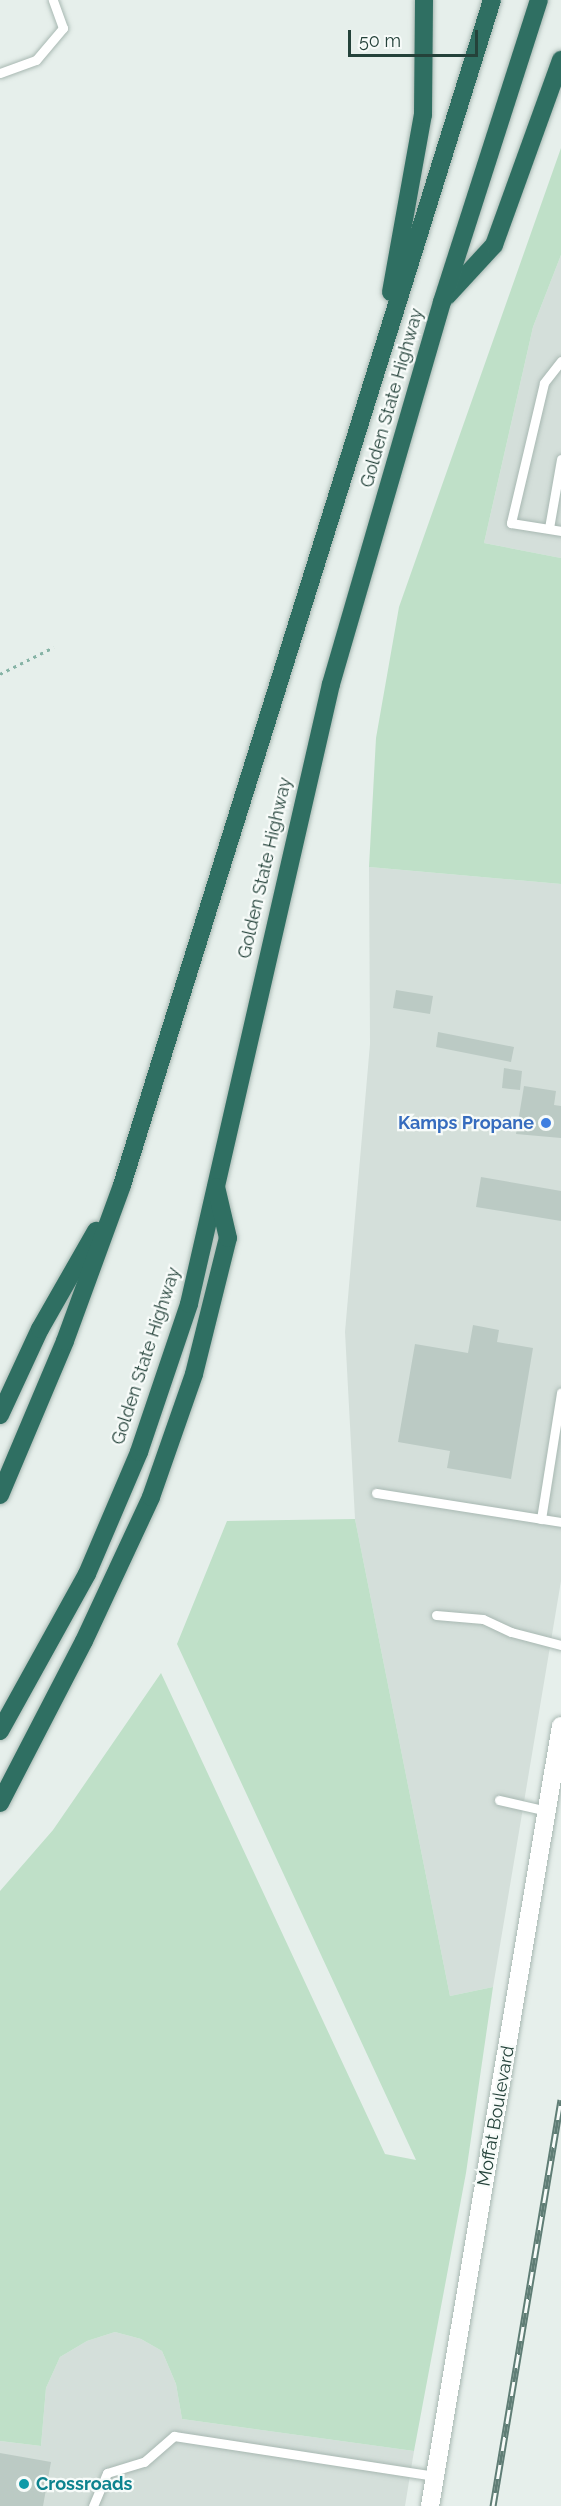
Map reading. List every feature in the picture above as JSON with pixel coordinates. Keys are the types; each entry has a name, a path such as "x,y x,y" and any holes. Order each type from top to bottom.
{"highway":[{"path":"376,372 423,115 424,0"},
{"name":"Golden State Highway","path":"0,1495 64,1341 122,1185 492,0"},
{"name":"Golden State Highway","path":"0,1731 87,1574 139,1452 189,1304 331,684 442,302 540,0"},
{"path":"442,302 494,245 561,60"},
{"path":"0,1803 79,1652 146,1507 194,1374 228,1238 215,1184"},
{"path":"0,1415 40,1329 122,1185"}],"main road":[{"name":"Moffat Boulevard","path":"430,2506 561,1726"}],"lane":[{"path":"0,73 36,60 63,28 53,0"},
{"path":"561,361 544,384 511,524 561,531"},
{"path":"549,528 561,459"},
{"path":"542,1519 561,1393"},
{"path":"376,1493 561,1522"},
{"path":"436,1615 483,1619 561,1645"},
{"path":"499,1800 547,1811"},
{"path":"93,2506 107,2473 156,2456 174,2436 435,2476"}],"path":[{"path":"0,674 54,647"}],"shaded area":[{"path":"561,255 561,558 484,543 533,327"},
{"path":"369,867 561,884 561,1581 493,1987 450,1996 355,1519 345,1332 370,1044"},
{"path":"115,2332 141,2339 162,2351 176,2384 182,2419 414,2451 405,2506 0,2506 0,2441 41,2446 46,2388 60,2357 87,2341"}],"green space":[{"path":"561,148 561,255 533,327 484,543 561,558 561,884 369,867 376,738 399,607"},
{"path":"355,1519 450,1996 493,1987 466,2173 414,2451 182,2419 176,2384 162,2351 141,2339 115,2332 87,2341 60,2357 46,2388 41,2446 0,2441 0,1891 53,1830 161,1673 385,2154 416,2160 177,1644 227,1521"}],"building":[{"path":"396,990 433,996 430,1014 393,1008"},
{"path":"438,1032 514,1047 511,1062 436,1047"},
{"path":"504,1068 522,1071 520,1090 502,1088"},
{"path":"524,1086 556,1091 554,1105 561,1106 561,1138 516,1134"},
{"path":"481,1177 561,1191 561,1221 476,1207"},
{"path":"473,1325 499,1330 497,1342 533,1348 511,1479 447,1468 450,1451 398,1442 415,1344 468,1353"},
{"name":"Crossroads","path":"0,2453 51,2462 43,2506 0,2506"}],"railway":[{"path":"493,2506 561,2100"}],"place":[{"name":"Kamps Propane","path":"546,1123"},
{"name":"Crossroads","path":"24,2484"}]}
